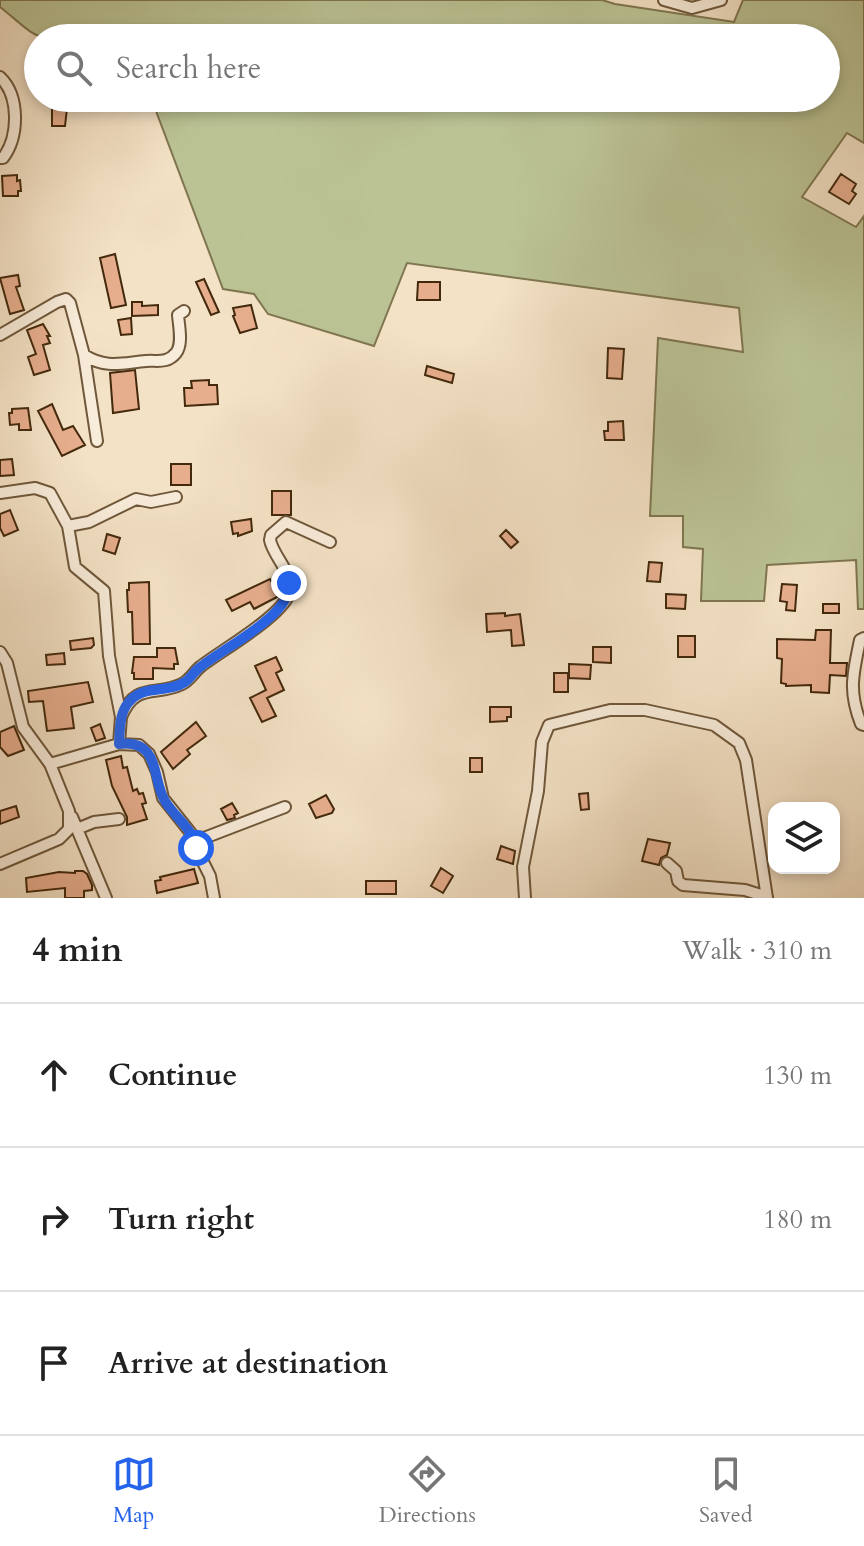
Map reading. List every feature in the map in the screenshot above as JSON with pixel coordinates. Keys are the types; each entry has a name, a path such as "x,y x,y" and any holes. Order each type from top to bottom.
{"street":[{"path":"664,0 692,8 721,0"},
{"path":"0,77 12,91 14,127 11,148 0,158"},
{"path":"0,335 66,299 70,303 84,355 97,441"},
{"path":"84,355 96,363 118,366 166,361 175,355 180,345 178,315 184,311"},
{"path":"0,493 35,488 50,493 68,526 75,567 101,588 106,596 109,656 121,717 119,744"},
{"path":"68,526 89,522 136,499 159,502 176,497"},
{"path":"121,717 126,704 139,693 187,682 197,669 271,617 285,601 289,583 270,540 271,535 286,522 330,542"},
{"path":"864,638 860,640 853,671 852,702 864,725"},
{"path":"0,652 7,663 23,727 50,764 106,898"},
{"path":"525,898 523,867 538,791 542,742 549,725 610,710 627,709 714,725 739,743 746,760 767,898 745,890 683,885 678,881 676,871 667,863"},
{"path":"50,764 119,744 139,745 149,754 163,798 194,837 210,876 214,898"},
{"path":"194,837 204,838 285,807"},
{"path":"0,864 59,839 69,829 69,811"},
{"path":"77,829 94,822 119,819"}],"green space":[{"path":"0,0 602,0 734,22 743,0 864,0 864,143 847,133 802,197 856,227 864,216 864,609 858,609 856,560 767,565 764,601 701,601 703,549 683,547 683,516 650,516 658,338 743,352 739,308 407,263 374,346 268,314 254,294 223,289 156,112 840,112 840,24 24,24 24,27 0,7"}],"building":[{"path":"52,112 67,112 65,126 52,126"},
{"path":"841,174 856,184 852,191 856,194 849,204 829,192"},
{"path":"17,175 21,191 18,191 18,196 3,196 2,176"},
{"path":"115,254 126,305 111,308 100,258"},
{"path":"18,275 20,286 16,287 24,310 10,314 0,278"},
{"path":"204,279 219,312 211,315 196,282"},
{"path":"418,282 440,282 440,300 417,300"},
{"path":"132,302 142,302 142,306 158,305 158,315 132,316"},
{"path":"251,305 257,328 240,333 233,308"},
{"path":"131,318 132,334 121,335 118,320"},
{"path":"43,324 50,336 47,336 50,343 43,345 50,370 34,375 28,357 36,354 27,330"},
{"path":"608,348 624,349 622,379 607,378"},
{"path":"427,366 454,374 452,383 425,375"},
{"path":"135,370 139,409 113,413 110,373"},
{"path":"209,380 209,385 217,385 218,404 185,406 184,388 192,388 191,381"},
{"path":"52,404 63,430 73,426 85,445 62,456 38,411"},
{"path":"28,408 31,430 19,430 19,424 10,425 9,413 12,409"},
{"path":"623,421 624,440 605,440 604,431 608,431 608,422"},
{"path":"12,459 14,475 0,476 0,460"},
{"path":"171,464 191,464 191,485 171,485"},
{"path":"272,491 291,491 291,515 272,515"},
{"path":"10,510 18,530 4,536 0,528 0,514"},
{"path":"251,519 252,531 238,536 238,533 233,534 231,522"},
{"path":"506,530 518,542 511,548 500,536"},
{"path":"107,534 120,538 115,554 103,550"},
{"path":"649,562 662,563 660,582 647,581"},
{"path":"270,579 279,596 254,609 250,602 232,611 226,600"},
{"path":"149,582 150,644 133,644 132,612 128,612 127,590 129,583"},
{"path":"782,584 797,585 795,611 786,610 787,602 780,601"},
{"path":"666,594 686,595 685,609 666,608"},
{"path":"823,604 839,604 839,613 823,613"},
{"path":"505,613 505,616 520,614 524,645 512,646 511,630 487,632 486,614"},
{"path":"816,630 831,630 830,663 847,663 846,676 830,675 829,693 811,692 811,685 786,686 781,683 782,659 777,658 777,639 815,640"},
{"path":"678,636 695,636 695,657 678,657"},
{"path":"93,638 91,648 71,650 70,641"},
{"path":"593,647 611,647 611,663 593,662"},
{"path":"157,648 175,648 178,664 174,664 174,669 153,668 153,679 134,679 134,657 157,657"},
{"path":"64,653 65,664 47,665 46,655"},
{"path":"276,657 282,670 276,673 284,690 267,698 276,716 262,722 250,698 266,690 255,666"},
{"path":"569,664 591,665 590,679 569,678"},
{"path":"554,673 568,673 568,692 554,692"},
{"path":"88,682 93,702 71,707 74,728 47,731 43,701 29,702 28,691"},
{"path":"490,707 511,707 511,717 507,717 507,721 490,722"},
{"path":"196,722 206,736 187,750 190,754 173,769 161,752"},
{"path":"100,724 105,738 96,741 91,728"},
{"path":"14,726 24,750 8,756 0,747 0,732"},
{"path":"121,756 133,791 137,789 139,794 143,793 146,803 142,804 147,819 127,825 127,817 112,786 106,760"},
{"path":"470,758 482,758 482,772 470,772"},
{"path":"588,793 589,809 581,810 579,794"},
{"path":"326,795 334,809 332,813 316,818 309,804"},
{"path":"232,803 238,813 234,815 235,818 227,820 221,809"},
{"path":"16,806 19,817 0,824 0,811"},
{"path":"648,839 670,843 667,855 661,858 659,865 642,861"},
{"path":"501,846 515,851 513,864 497,859"},
{"path":"441,868 453,876 443,893 431,886"},
{"path":"194,869 198,883 157,893 155,881 161,880 160,877"},
{"path":"75,871 87,874 92,885 92,890 84,891 84,898 65,898 65,888 27,892 26,878"},
{"path":"366,881 396,881 396,894 366,894"}],"route":[{"path":"196,848 188,827 163,798 149,754 139,745 119,744 121,717 126,704 139,693 187,682 197,669 271,617 285,601 289,583"}]}
